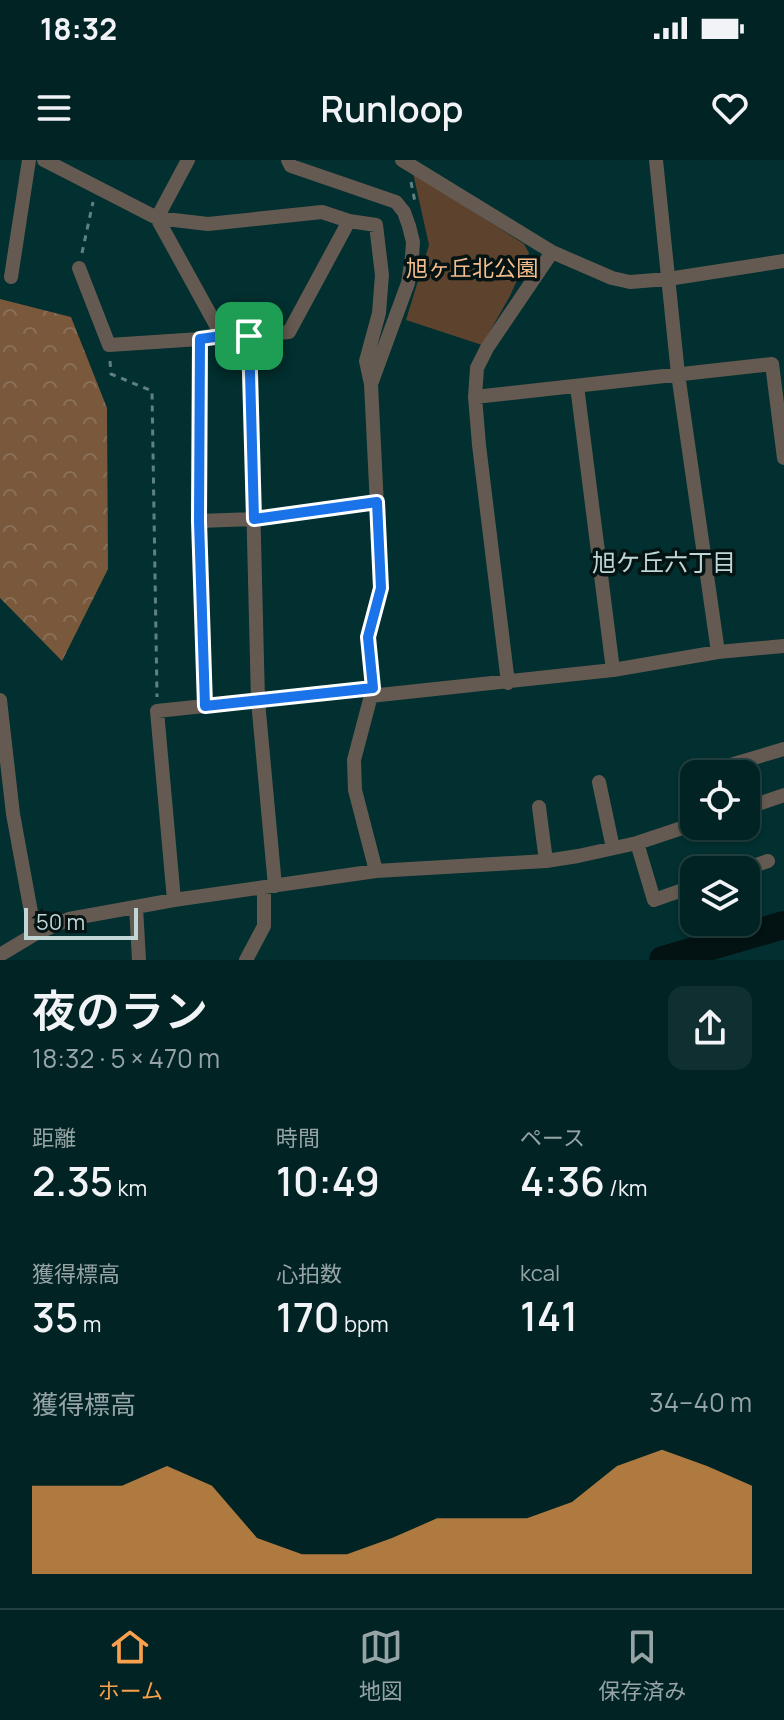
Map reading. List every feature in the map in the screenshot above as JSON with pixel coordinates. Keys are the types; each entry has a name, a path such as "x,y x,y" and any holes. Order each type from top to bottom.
{"street":[{"path":"11,277 29,160"},
{"path":"44,160 157,218 208,224 322,212 349,221 376,225 382,275 379,313 366,361 371,384 381,588 368,637 371,692 354,760 355,790 376,871"},
{"path":"74,174 81,160"},
{"path":"157,218 188,160"},
{"path":"288,160 291,166 396,202 404,212 413,242 408,283 371,384"},
{"path":"656,160 678,374 718,652"},
{"path":"405,161 552,252 612,278 630,282 668,279 784,261"},
{"path":"157,218 222,336"},
{"path":"79,268 109,345 289,332 349,221"},
{"path":"508,683 479,445 475,397 477,368 487,348 552,252"},
{"path":"246,960 264,926 269,886 258,701 249,336"},
{"path":"200,339 199,521 205,706"},
{"path":"475,397 772,364 784,458"},
{"path":"577,386 613,670"},
{"path":"199,521 254,519 377,502"},
{"path":"174,900 157,711 508,683 613,670 718,652 784,646"},
{"path":"0,700 13,814 35,934"},
{"path":"747,760 784,749"},
{"path":"599,782 613,848"},
{"path":"760,803 784,795"},
{"path":"539,807 546,861"},
{"path":"0,955 35,934 69,919 174,900 376,871 546,861 637,843 680,829"},
{"path":"637,843 654,900 680,891"},
{"path":"760,864 768,861"},
{"path":"136,907 139,960"}],"path":[{"path":"405,161 418,221 409,226"},
{"path":"79,268 96,187"},
{"path":"109,345 111,374 152,391 157,711"}],"green space":[{"name":"旭ヶ丘北公園","path":"413,173 524,244 529,253 510,296 482,345 406,320 429,245"},
{"path":"0,299 71,317 107,408 108,569 62,661 0,598"}],"waterway":[{"path":"663,960 784,925"}],"district":[{"name":"旭ケ丘六丁目","path":"664,563"}],"route":[{"path":"249,336 254,519 377,502 381,588 368,637 373,688 205,706 199,521 200,339 249,336"}]}
